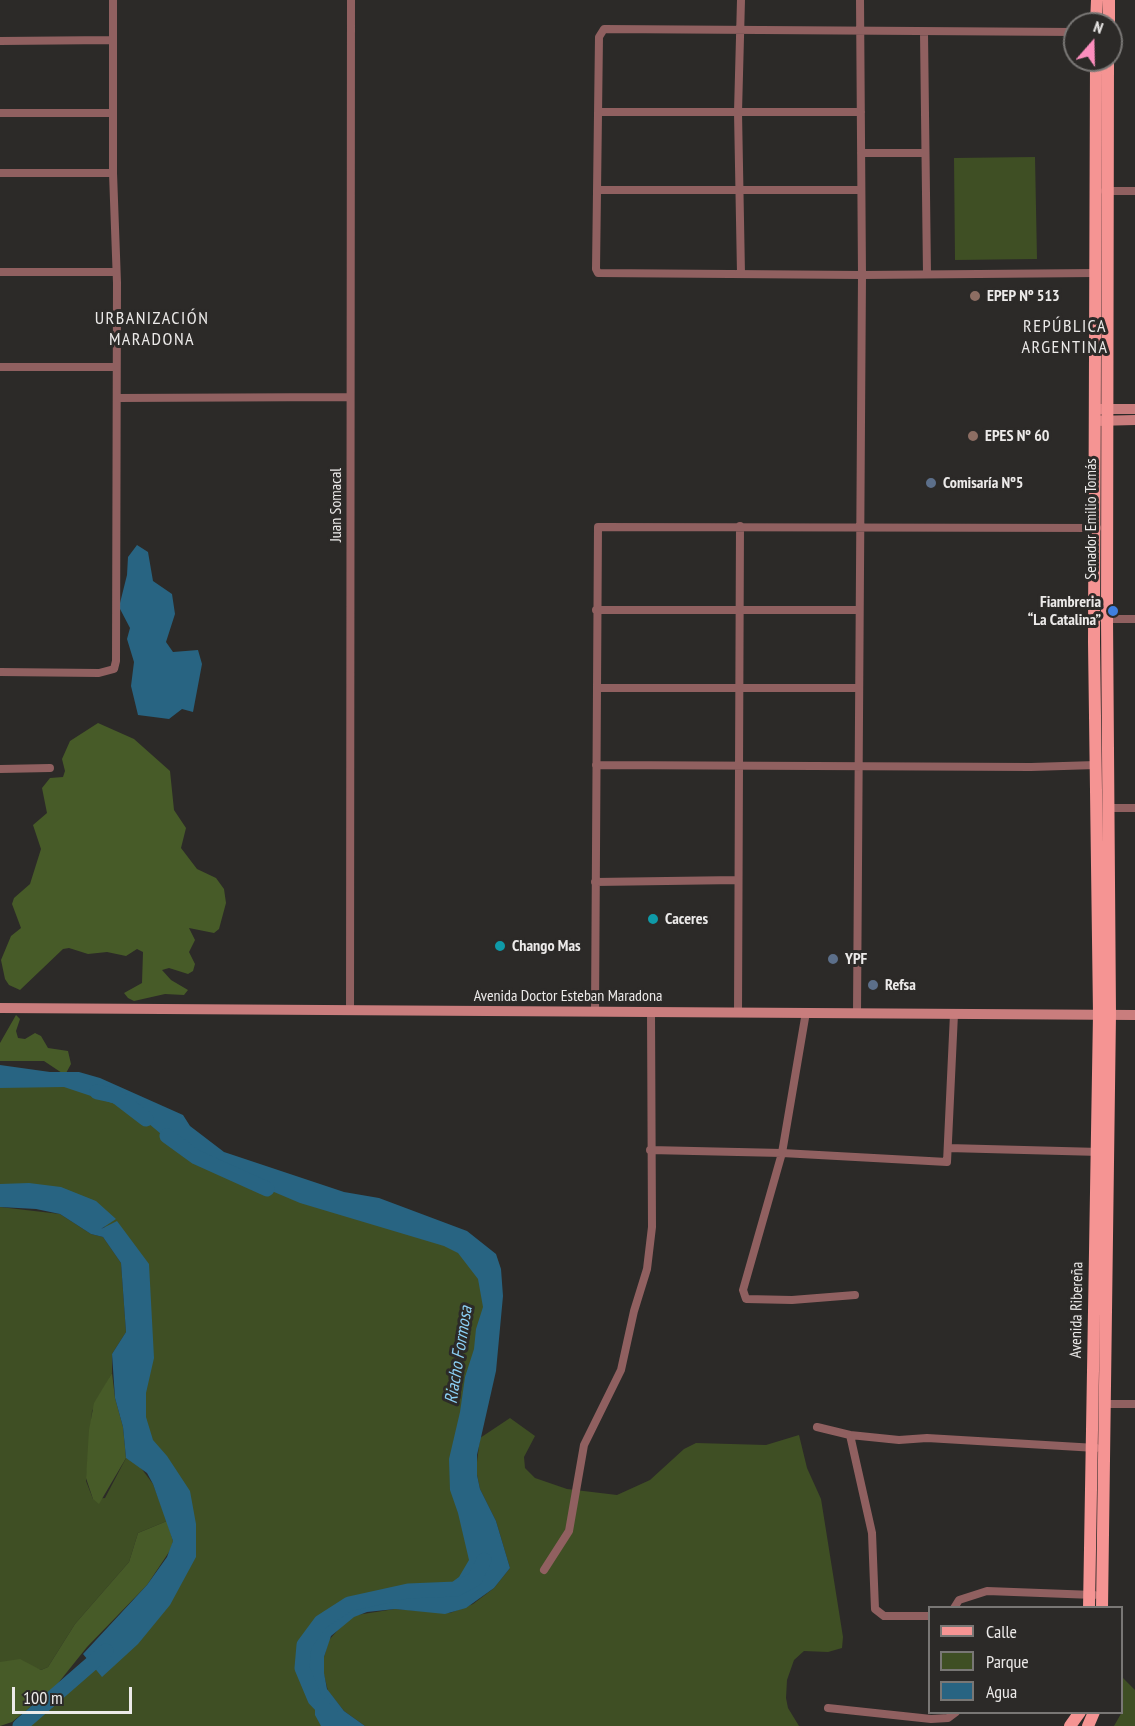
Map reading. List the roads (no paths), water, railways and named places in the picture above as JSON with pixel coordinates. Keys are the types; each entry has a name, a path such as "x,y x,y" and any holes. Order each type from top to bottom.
{"main road":[{"name":"Senador Emilio Tomás","path":"1096,72 1101,191 1101,414 1094,528 1101,619 1104,1014"},
{"name":"Senador Emilio Tomás","path":"1102,808 1096,765 1107,528 1095,273 1107,72"},
{"path":"1101,414 1135,409"},
{"path":"1101,414 1135,420"},
{"name":"Avenida Doctor Esteban Maradona","path":"0,1008 1135,1014"},
{"name":"Avenida Ribereña","path":"1095,1602 1104,1014"},
{"path":"1070,1726 1079,1714"}],"street":[{"path":"0,672 99,674 114,669 117,398 113,0"},
{"name":"Juan Somacal","path":"350,1010 351,0"},
{"path":"741,0 738,112 741,274"},
{"path":"857,1013 862,275 860,0"},
{"path":"1063,32 924,33 604,29 599,37 596,269 598,273 862,275 1095,273"},
{"path":"924,33 927,274"},
{"path":"0,41 113,40"},
{"path":"598,112 861,112"},
{"path":"0,113 113,113"},
{"path":"861,153 924,153"},
{"path":"0,173 113,173"},
{"path":"597,190 861,190"},
{"path":"1101,191 1135,191"},
{"path":"0,272 116,272"},
{"path":"0,367 115,367"},
{"path":"117,398 349,397"},
{"path":"738,1012 740,526"},
{"path":"595,1012 598,528 740,526 1107,528"},
{"path":"596,610 739,612 858,610"},
{"path":"1101,619 1135,619"},
{"path":"597,688 858,688"},
{"path":"596,765 1031,767 1096,765"},
{"path":"0,769 50,768"},
{"path":"1102,808 1135,808"},
{"path":"596,882 738,880"},
{"path":"544,1569 569,1531 584,1445 621,1371 634,1311 647,1269 652,1227 651,1012"},
{"path":"806,1012 782,1153 743,1290 746,1299 792,1300 855,1295"},
{"path":"650,1150 782,1153 947,1162 954,1014"},
{"path":"948,1148 1103,1152"},
{"path":"1098,1404 1135,1404"},
{"path":"817,1427 850,1435 899,1440 927,1438 1098,1448"},
{"path":"850,1435 872,1533 875,1609 884,1617 928,1616"},
{"path":"955,1606 958,1600 987,1591 1095,1602"},
{"path":"828,1708 931,1719 948,1718 954,1714"}],"water":[{"path":"137,545 148,552 153,581 172,594 175,614 166,642 173,652 198,650 202,664 193,712 182,709 169,719 138,715 131,686 134,662 127,639 130,628 119,607 127,575 128,557"},
{"path":"0,1065 50,1072 79,1072 100,1078 183,1115 190,1126 224,1152 344,1192 379,1198 467,1231 496,1254 501,1269 503,1296 496,1371 477,1455 477,1475 480,1489 496,1521 510,1568 494,1588 466,1608 445,1614 395,1609 367,1612 354,1617 331,1636 324,1657 327,1689 344,1711 365,1726 321,1726 315,1715 315,1699 302,1668 299,1652 302,1639 309,1631 349,1604 412,1589 444,1588 459,1577 469,1560 450,1490 449,1459 465,1377 483,1307 478,1279 458,1253 444,1246 300,1203 215,1167 167,1139 117,1097 115,1104 64,1087 0,1088"},
{"path":"29,1183 61,1187 96,1201 116,1219 101,1229 117,1221 149,1264 154,1358 146,1393 146,1417 153,1440 167,1456 190,1491 196,1524 196,1557 170,1605 138,1644 102,1677 83,1654 147,1585 167,1557 173,1541 147,1473 126,1458 123,1427 115,1398 112,1354 126,1332 121,1263 103,1237 91,1234 60,1214 36,1209 0,1207 0,1184"}],"waterway":[{"name":"Riacho Formosa","path":"97,1092 116,1096 146,1119"},
{"name":"Riacho Formosa","path":"167,1136 196,1157 267,1189"},
{"name":"Riacho Formosa","path":"341,1726 315,1699 302,1668 304,1645 321,1622 349,1604 408,1591 456,1589 475,1579 484,1560"},
{"name":"Riacho Formosa","path":"20,1726 106,1651"}],"place":[{"name":"EPEP Nº 513","path":"975,296"},
{"name":"EPES Nº 60","path":"973,436"},
{"name":"Comisaría Nº5","path":"931,483"},
{"name":"Fiambreria “La Catalina”","path":"1113,611"},
{"name":"Caceres","path":"653,919"},
{"name":"Chango Mas","path":"500,946"},
{"name":"YPF","path":"833,959"},
{"name":"Refsa","path":"873,985"}],"district":[{"name":"URBANIZACIÓN MARADONA","path":"152,329"},
{"name":"REPÚBLICA ARGENTINA","path":"1065,337"}]}
